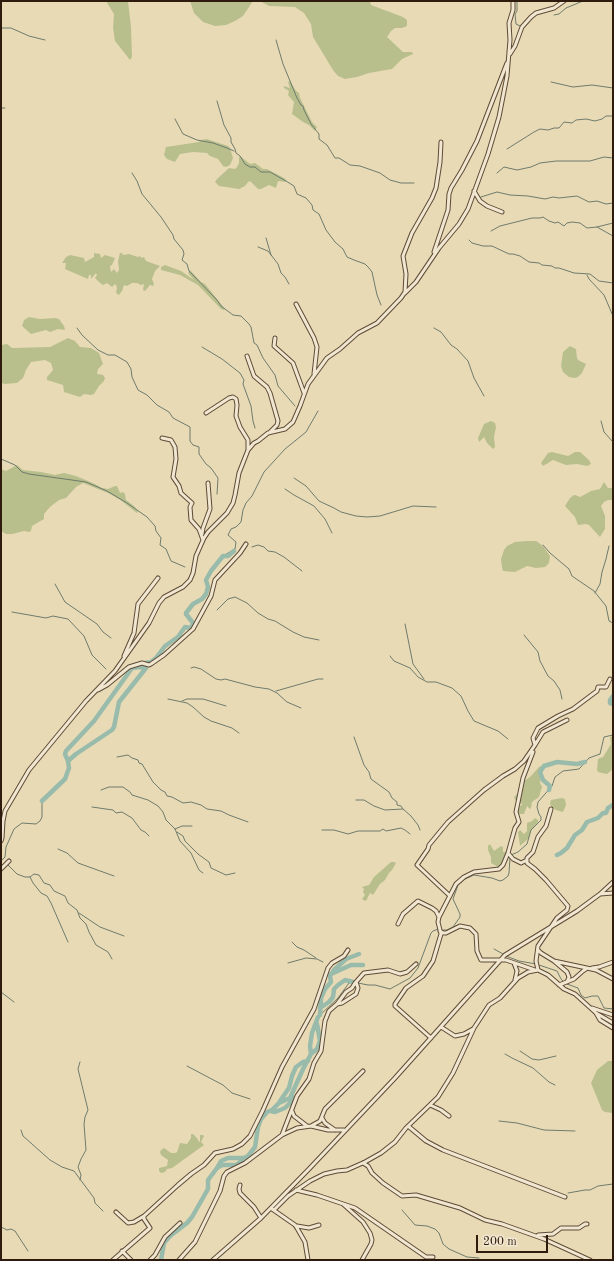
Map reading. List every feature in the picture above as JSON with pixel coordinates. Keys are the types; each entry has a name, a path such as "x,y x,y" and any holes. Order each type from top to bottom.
{"street":[{"path":"268,433 285,429 292,422 308,384 327,358 358,333 377,323 401,298 416,282 439,248 459,224 468,209 494,137 506,83 510,40 509,23 513,10 513,1"},
{"path":"509,55 515,46 522,27 530,17 536,13 554,8 564,1"},
{"path":"432,258 444,226 451,188 477,141 509,59"},
{"path":"401,298 405,292 406,283 403,256 412,233 432,198 438,174 441,142"},
{"path":"474,191 480,201 486,206 502,212"},
{"path":"296,304 314,338 317,347 314,376"},
{"path":"275,338 274,346 293,363 304,393"},
{"path":"1,841 3,821 6,811 26,773 45,748 93,693 108,679 149,623 159,603 164,597 183,587 190,580 193,573 196,556 203,540 208,532 227,513 233,503 239,473 248,450 254,443 277,425 278,421 267,388 254,376 247,356"},
{"path":"206,414 229,398 233,397 236,399 236,416 240,427 248,440 248,450"},
{"path":"162,438 171,440 175,447 176,459 173,477 179,486 181,493 192,503 190,507 191,520 202,534"},
{"path":"203,540 202,528 210,509 208,483"},
{"path":"93,693 107,685 129,667 142,663 149,666 164,655 193,628 211,596 215,580 240,553 246,544"},
{"path":"122,661 134,633 138,604 158,578"},
{"path":"431,1038 394,1006 406,988 423,976 433,961 440,938 438,922 439,916 456,884 464,877 478,871 495,870 499,869 503,865 515,828 519,822 516,812 523,778 535,745 534,738 538,728 573,709 597,691 598,686 606,687 610,679"},
{"path":"450,896 417,866 428,849 428,845 448,822 490,784 520,765 543,732 567,720"},
{"path":"508,853 513,860 521,863 527,860 533,852 538,837 546,826 551,809"},
{"path":"527,860 527,863 535,869 562,897 568,906 567,910"},
{"path":"1,869 9,861"},
{"path":"272,1209 344,1130 395,1078 505,955 577,911 613,882"},
{"path":"600,894 613,893"},
{"path":"398,924 403,914 418,901 432,908 439,916"},
{"path":"537,970 536,961 538,946 557,918 567,910 577,911"},
{"path":"440,931 443,933 460,926 470,928 476,934 477,951 481,960 506,960 548,975 564,989 575,994 596,1013 600,1020 613,1028"},
{"path":"116,1212 128,1223 134,1222 144,1216 191,1174 204,1165 215,1153 233,1149 242,1144 250,1136 282,1067 314,1009 328,968 332,963 344,956 348,950"},
{"path":"538,950 567,972 569,977 567,982"},
{"path":"554,961 596,970 613,979"},
{"path":"513,962 517,971 514,982"},
{"path":"559,985 574,979 583,971 613,962"},
{"path":"282,1135 292,1109 309,1079 320,1051 326,1017 329,1011 337,1004 346,992 352,988 364,973 388,970 400,974 407,972 416,964"},
{"path":"213,1260 272,1209 310,1181 324,1174 347,1170 363,1163 389,1147 438,1096 453,1073 474,1028 489,1005 500,998 518,978 528,972 537,970"},
{"path":"337,1004 356,994 358,988 356,982"},
{"path":"589,1006 599,1011 613,1014"},
{"path":"596,1013 612,1022"},
{"path":"441,1027 455,1036 464,1034 474,1028"},
{"path":"179,1260 195,1242 220,1190 224,1176 231,1170 245,1163 282,1135 297,1128 318,1124 325,1109 363,1071"},
{"path":"430,1105 449,1116"},
{"path":"292,1109 292,1114 294,1116 309,1126 336,1131 344,1130"},
{"path":"322,1118 327,1125 336,1131"},
{"path":"408,1126 426,1141 443,1150 566,1197"},
{"path":"363,1163 368,1166 372,1173 383,1183 402,1196 420,1196 438,1203 460,1208 485,1220 496,1222 536,1236 590,1260"},
{"path":"240,1185 240,1192 254,1206 261,1218"},
{"path":"296,1190 317,1195 358,1210 426,1257 433,1257"},
{"path":"343,1204 363,1222 370,1232 372,1240 371,1244 362,1260"},
{"path":"272,1209 286,1220 303,1228 319,1225"},
{"path":"112,1260 150,1228 144,1219 144,1216"},
{"path":"150,1260 155,1255 165,1237 180,1223"},
{"path":"536,1236 553,1234 561,1228 579,1228 586,1224"},
{"path":"295,1225 305,1242 308,1260"},
{"path":"122,1251 132,1260"}],"green space":[{"path":"106,1 128,1 131,27 132,57 130,60 115,41 113,28 114,14"},
{"path":"190,1 253,1 243,16 226,25 215,26 203,22 194,13"},
{"path":"260,1 370,1 371,5 403,17 407,20 407,26 395,28 387,37 403,52 412,52 413,54 402,59 392,69 345,79 338,76 333,70 313,37 311,24 304,13 295,7 269,6"},
{"path":"290,81 299,93 312,122 317,127 315,131 309,125 292,114 294,102 288,95 289,91 284,88 284,86 290,88 288,82"},
{"path":"207,139 230,148 233,158 230,165 226,167 223,166 218,159 207,153 193,152 180,154 175,162 167,159 164,155 166,147 199,142"},
{"path":"240,156 250,164 255,163 263,169 267,169 284,178 286,182 278,181 276,188 269,185 261,189 258,189 250,181 239,189 219,186 215,182 217,179 229,168 235,169 237,167"},
{"path":"94,253 100,254 101,258 105,255 115,258 110,266 111,272 114,269 117,273 119,270 118,261 120,253 123,255 129,254 138,257 140,256 141,258 144,257 146,261 160,266 155,271 152,279 154,284 153,286 150,285 145,291 143,290 144,284 141,285 132,283 127,286 124,285 119,295 116,293 117,287 115,284 112,287 107,283 103,285 95,278 97,275 96,273 91,279 91,275 89,275 88,279 65,269 66,263 62,263 66,257 70,255 84,258 85,262 94,257"},
{"path":"165,265 181,271 194,280 188,273 190,270 201,282 205,284 225,309 221,309 198,285 180,275 161,270 161,267"},
{"path":"29,317 40,319 59,319 65,330 58,329 50,332 46,330 31,334 22,326 24,320"},
{"path":"68,338 75,341 80,347 91,348 99,353 103,364 98,369 97,374 103,375 105,378 94,394 84,394 80,397 64,392 63,385 47,380 47,377 53,370 51,363 45,360 31,362 23,378 17,383 4,384 1,382 1,345 7,344 12,348 50,347"},
{"path":"570,346 576,349 578,360 586,364 582,373 578,377 574,378 569,377 563,372 561,366 563,352"},
{"path":"491,421 495,423 496,427 494,437 495,447 493,449 484,437 479,442 478,438 484,424"},
{"path":"552,452 568,456 575,452 580,452 589,460 591,464 587,466 577,464 566,465 553,460 543,466 541,463 548,453"},
{"path":"17,465 23,470 55,475 64,473 76,476 102,488 108,489 117,486 120,493 123,492 125,494 126,500 138,511 137,513 119,499 108,493 83,483 76,487 66,498 59,500 50,507 44,514 44,519 32,526 31,531 6,534 1,531 1,469 6,471"},
{"path":"604,482 608,488 613,488 613,500 604,502 601,506 605,516 605,529 600,537 589,525 578,525 575,517 565,506 574,495 580,497 591,491 600,489"},
{"path":"536,541 543,546 550,556 549,563 545,567 536,568 527,566 515,572 503,571 501,559 507,546 515,542"},
{"path":"613,736 613,769 607,774 598,772 598,759 603,757 611,744 610,737"},
{"path":"541,766 543,769 540,783 542,787 539,797 532,802 530,809 527,806 524,814 518,814 517,810 523,803 520,804 514,797 519,792 524,781"},
{"path":"562,798 565,799 566,805 563,812 556,810 550,803 551,800"},
{"path":"535,818 538,822 531,830 529,838 520,846 518,832 520,830 524,834 527,831 527,823"},
{"path":"490,844 494,851 501,846 503,847 503,852 506,852 507,854 503,858 503,862 498,867 491,863 491,857 488,850 488,846"},
{"path":"391,862 396,863 385,880 380,884 373,895 370,893 366,901 363,900 362,899 365,895 362,887 369,885 374,877"},
{"path":"608,1061 613,1061 613,1113 602,1110 591,1083 597,1070"},
{"path":"191,1134 197,1138 199,1142 200,1135 203,1135 204,1136 201,1142 204,1145 172,1168 161,1173 159,1168 167,1166 168,1160 161,1155 161,1150 164,1148 171,1153 177,1152 180,1143 187,1144 191,1138"}],"waterway":[{"path":"517,1 517,11 515,14 516,24 520,26 528,18"},
{"path":"554,15 559,14 566,8 583,1"},
{"path":"1,28 11,28 29,36 45,40"},
{"path":"276,40 283,64 297,98 303,106 311,124 319,134 319,139 327,145 335,158 339,158 350,165 360,166 380,173 390,180 401,183 414,183"},
{"path":"551,82 573,87 592,85 613,88"},
{"path":"217,101 224,125 231,138 231,142 236,153 245,164 250,167 255,167 261,172 270,172 294,186 297,194 306,198 312,205 313,210 319,214 326,230 335,242 343,249 347,257 365,264 372,272 377,295 381,305"},
{"path":"507,149 540,129 548,130 559,128 564,122 572,123 576,120 586,119 595,121 606,116 613,116"},
{"path":"175,119 183,134 197,140 213,143 234,151"},
{"path":"497,173 504,167 517,170 531,167 540,163 556,161 590,161 604,157 613,158"},
{"path":"132,173 142,194 161,217 174,239 183,250 184,254 182,260 187,264 189,271 221,306 233,315 241,316 249,324 254,343 257,345 263,358 275,375 278,386 295,406"},
{"path":"481,197 497,192 545,199 553,197 559,198 577,196 589,202 597,201 606,204 613,203"},
{"path":"491,231 500,226 532,218 543,217 549,221 555,223 558,222 564,226 567,223 572,222 580,223 587,228 597,227 613,236"},
{"path":"597,227 613,223"},
{"path":"266,238 271,255"},
{"path":"469,240 472,243 483,246 492,246 509,254 520,256 529,262 552,266 574,273 590,274 599,281 613,283"},
{"path":"258,247 268,251 278,264 281,273 289,284"},
{"path":"587,275 604,295 613,316"},
{"path":"77,328 82,335 98,350 108,355 115,355 127,362 138,390 147,395 157,405 169,412 173,418 190,427 190,441 193,445 199,447 199,454 218,478 217,494"},
{"path":"434,328 441,332 451,345 468,361 474,378 484,396"},
{"path":"202,347 222,359 240,373 244,380 243,384 251,406 255,428"},
{"path":"223,556 235,549 236,542 228,535 231,529 236,527 241,522 246,503 252,496 264,472 285,449 306,432 318,411"},
{"path":"601,421 604,432 613,442"},
{"path":"1,459 15,465 22,472 86,482 107,491 147,517 155,526 156,531 161,538 160,545 166,549 171,561 185,567"},
{"path":"294,478 306,486 319,501 341,512 356,516 380,516 413,506 436,507"},
{"path":"285,489 314,506 325,519 332,533"},
{"path":"252,547 258,545 264,547 268,551 275,552 302,571"},
{"path":"543,545 569,569 572,576 594,591 606,606 609,621 613,623"},
{"path":"595,593 600,584 609,546"},
{"path":"68,761 65,754 66,751 94,721 132,668 146,668 145,663 151,662 156,658 165,646 178,637 185,627 191,628 193,623 186,613 193,604 202,599 206,594 208,587 206,580 211,571 223,556 228,556 234,551"},
{"path":"55,584 65,602 97,624 103,632 111,638"},
{"path":"217,610 228,599 235,597 247,603 258,613 293,632 304,637 319,640"},
{"path":"12,612 46,618 53,616 68,619 84,636 92,655 106,669"},
{"path":"405,624 413,664 424,679"},
{"path":"524,635 538,652 540,661 548,676 554,681 560,690 562,699"},
{"path":"390,656 394,661 410,668 418,677 427,682 436,682 452,688 461,696 474,721 498,731 508,739"},
{"path":"191,668 194,667 201,669 216,679 225,679 269,689 277,693 287,702 301,708"},
{"path":"42,801 65,779 69,768 68,761 112,730 114,727 119,702 146,668"},
{"path":"276,691 318,679 323,679"},
{"path":"613,696 610,700 610,703 613,704"},
{"path":"168,699 187,703 204,717 232,728 239,733"},
{"path":"182,701 187,699 203,699 226,706"},
{"path":"511,855 518,852 527,844 531,830 541,820 537,807 538,802 552,786 555,777 563,771 579,769 589,758 600,754 604,737 613,735"},
{"path":"354,737 364,765 369,772 371,779 389,792 392,798 397,802 397,805 401,806 403,809"},
{"path":"117,757 128,755 138,760 153,782 165,792 167,796 183,803 191,802 201,805 207,809 221,811 248,822"},
{"path":"549,790 550,786 543,780 540,772 544,766 557,762 577,764 585,762"},
{"path":"101,790 109,787 123,787 132,795 148,800 158,806 163,812 166,820 175,829 180,841 191,853 199,870 203,873"},
{"path":"356,800 364,800 385,810 403,809 411,816 420,830"},
{"path":"1,861 5,857 6,847 14,829 22,823 36,824 40,821 42,817 42,801"},
{"path":"557,855 567,848 575,835 582,830 587,822 598,818 603,813 606,813 608,808 613,805"},
{"path":"92,807 113,810 116,813 122,812 132,818 141,830 149,836"},
{"path":"175,829 182,826 192,826"},
{"path":"322,830 334,830 348,834 358,831 380,831 383,829 386,831 401,828 410,834"},
{"path":"177,832 183,836 185,841 198,854 209,862 211,868 226,875 235,873"},
{"path":"58,849 67,853 78,863 114,876"},
{"path":"441,930 447,930 453,927 460,917 453,899 458,885 465,879 474,875 500,881 503,880 509,873 510,858"},
{"path":"8,865 17,874 25,877 30,877 34,874 39,875 44,883 50,885 54,891 65,896 68,903 77,910 80,918 86,924 96,945 108,952 112,959"},
{"path":"30,877 41,893 47,896 68,942"},
{"path":"79,913 100,927 124,936"},
{"path":"358,983 390,989 410,978 418,968 431,933 438,929"},
{"path":"292,942 297,947 316,958"},
{"path":"494,949 503,954"},
{"path":"320,1015 321,998 325,989 331,982 330,976 346,959 359,954"},
{"path":"506,956 519,961 536,964"},
{"path":"288,963 306,958 317,959 323,962"},
{"path":"331,974 351,965 363,965"},
{"path":"539,965 557,971 564,982"},
{"path":"320,1008 329,1002 333,997 334,989 338,985 345,980 353,982"},
{"path":"318,1017 338,998 349,983 353,982"},
{"path":"567,984 578,988 581,995 585,998 598,996 604,1008 613,1009"},
{"path":"1,992 14,1002"},
{"path":"161,1260 164,1243 192,1217 208,1189 208,1180 221,1161 228,1158 244,1158 248,1156 255,1147 258,1127 261,1119 267,1112 272,1110 279,1103 290,1098 311,1054 310,1046 312,1033 318,1017"},
{"path":"311,1054 317,1049 320,1041 317,1024"},
{"path":"520,1051 532,1059 539,1060 556,1056"},
{"path":"505,1054 533,1068 549,1082 555,1085"},
{"path":"280,1101 289,1088 296,1067 303,1062 308,1061"},
{"path":"80,1062 78,1069 88,1110 84,1124 86,1150 78,1167 81,1175 80,1180"},
{"path":"187,1066 223,1085 232,1093 250,1099"},
{"path":"271,1111 275,1112 285,1108 290,1103 292,1096"},
{"path":"499,1121 517,1123 544,1130 575,1131"},
{"path":"21,1130 23,1136 50,1160 62,1167 74,1171 94,1198 95,1203 103,1211"},
{"path":"217,1168 222,1165 236,1165 247,1157"},
{"path":"568,1193 590,1190 598,1186 613,1184"},
{"path":"402,1210 415,1225 427,1226 435,1229 439,1233 443,1244 449,1249 467,1257 479,1258"},
{"path":"1,1227 7,1230 11,1229 15,1231 28,1251"}]}
